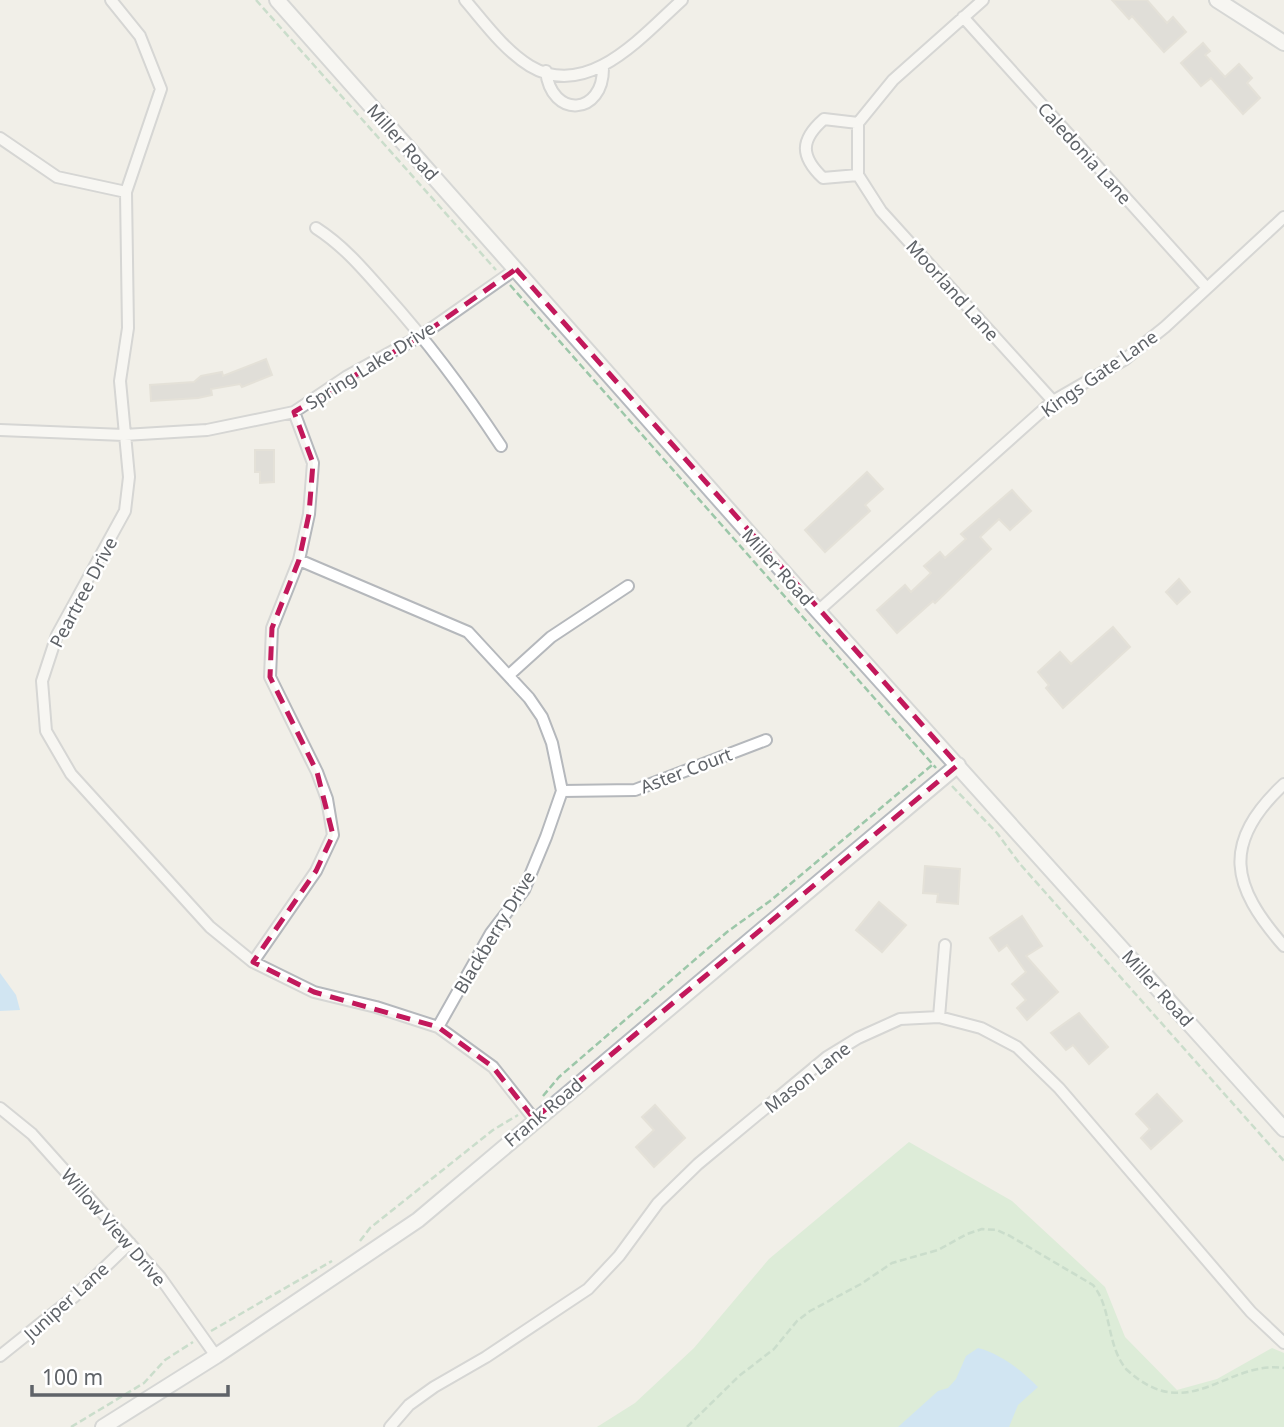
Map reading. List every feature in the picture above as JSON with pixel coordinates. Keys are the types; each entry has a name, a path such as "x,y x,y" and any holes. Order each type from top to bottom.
{"street":[{"name":"Peartree Drive","path":"111,0 140,36 160,89 126,192 128,328 120,381 129,477 125,511 57,635 43,681 46,731 71,774 210,927 253,962 314,992 376,1007 438,1027 493,1067 534,1119"},
{"name":"Miller Road","path":"276,0 818,611 1284,1129"},
{"path":"465,0 499,39 531,67 565,76 603,67 627,50 682,0"},
{"path":"858,123 824,119 810,131 805,148 810,166 823,178 858,175 858,123 893,80 983,0"},
{"path":"1217,0 1284,43"},
{"name":"Caledonia Lane","path":"963,17 1207,288"},
{"path":"546,71 548,88 559,102 577,106 593,100 603,85 603,67"},
{"path":"0,138 57,177 126,192"},
{"name":"Moorland Lane","path":"858,175 881,211 1054,401"},
{"name":"Kings Gate Lane","path":"818,611 1054,401 1124,360 1284,217"},
{"path":"316,228 340,243 422,335 501,446"},
{"name":"Spring Lake Drive","path":"0,430 124,435 207,430 294,412 346,377 422,335 516,268"},
{"path":"253,962 316,871 333,835 327,799 317,772 270,677 272,628 299,560 309,514 313,463 294,412"},
{"path":"299,560 468,632 509,675 542,717 552,743 562,791"},
{"path":"509,675 551,637 628,586"},
{"name":"Aster Court","path":"562,791 635,790 766,740"},
{"name":"Frank Road","path":"103,1427 216,1356 418,1220 534,1119 958,765"},
{"path":"1284,784 1253,817 1241,862 1242,885 1251,904 1284,946"},
{"name":"Blackberry Drive","path":"438,1027 491,933 524,890 562,791"},
{"path":"939,1017 945,945"},
{"name":"Mason Lane","path":"390,1427 409,1405 434,1387 486,1357 589,1289 619,1256 658,1203 698,1164 827,1057 858,1038 900,1020 939,1017 981,1028 1017,1047 1059,1088 1251,1312 1284,1343"},
{"name":"Willow View Drive","path":"0,1108 32,1134 130,1242 160,1277 216,1356"},
{"name":"Juniper Lane","path":"0,1356 75,1296 130,1242"}],"path":[{"path":"256,0 944,777 997,833 1020,864 1284,1161"},
{"path":"687,1427 739,1376 774,1349 797,1321 810,1311 861,1284 892,1263 938,1250 982,1229 997,1230 1010,1236 1093,1285 1100,1294 1110,1339 1118,1359 1151,1394"},
{"path":"1240,1381 1253,1371 1284,1368"}],"highlighted area":[{"path":"516,269 958,765 534,1119 493,1067 438,1027 314,992 253,962 316,871 333,835 317,772 270,677 272,628 299,560 309,514 313,463 294,412 422,335"}],"green space":[{"path":"909,1142 1012,1201 1105,1287 1125,1337 1177,1390 1217,1379 1272,1348 1284,1353 1284,1427 597,1427 635,1403 694,1348 769,1259"}],"water":[{"path":"0,973 16,995 20,1010 0,1011"},
{"path":"978,1348 1010,1363 1038,1387 1018,1405 1009,1427 898,1427 938,1391 948,1388 956,1379 966,1356"}],"building":[{"path":"1112,0 1147,0 1167,23 1173,17 1186,32 1164,52 1132,16 1129,19"},
{"path":"1203,43 1210,51 1205,55 1225,77 1239,64 1252,78 1247,83 1260,98 1243,114 1211,78 1201,86 1181,63"},
{"path":"266,359 272,375 242,387 240,384 211,389 212,395 198,398 151,401 150,385 194,382 201,376 222,372 223,376"},
{"path":"255,450 274,450 274,482 260,483 260,472 255,472"},
{"path":"867,472 883,489 865,505 870,511 825,552 805,530"},
{"path":"1012,490 1031,511 1010,530 999,519 980,537 991,549 935,603 933,601 897,633 877,610 905,585 911,592 931,573 924,566 940,552 945,558 966,539 961,534"},
{"path":"1179,579 1190,592 1177,604 1166,592"},
{"path":"1113,627 1130,647 1063,708 1046,688 1049,685 1038,672 1060,652 1071,664"},
{"path":"925,866 960,869 958,904 937,902 938,894 923,893"},
{"path":"879,902 906,925 882,952 856,930"},
{"path":"1022,916 1042,946 1026,956 1058,992 1027,1020 1017,1008 1026,1000 1012,984 1026,972 1007,945 999,951 990,938"},
{"path":"1079,1013 1108,1047 1089,1064 1073,1045 1066,1050 1051,1033"},
{"path":"1157,1094 1182,1121 1151,1149 1141,1138 1150,1129 1136,1114"},
{"path":"655,1105 685,1138 654,1167 636,1147 654,1130 642,1117"}]}
